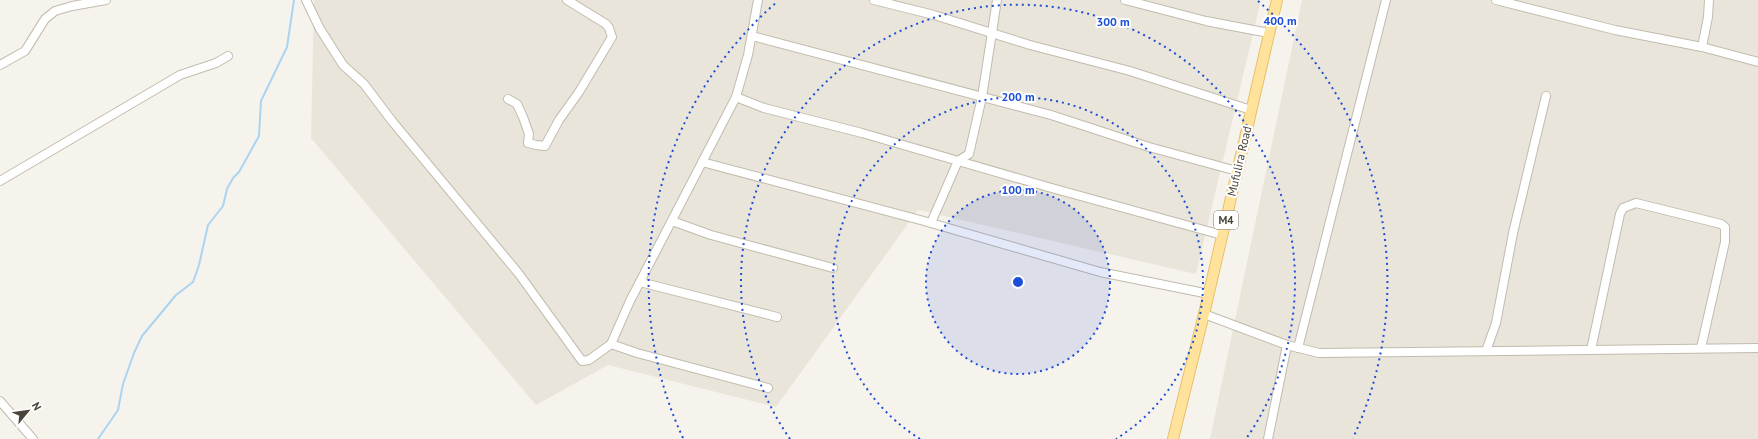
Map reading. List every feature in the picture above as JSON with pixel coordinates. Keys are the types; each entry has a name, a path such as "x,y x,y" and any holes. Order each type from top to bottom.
{"main road":[{"name":"Mufulira Road","path":"1173,439 1209,294 1277,0"}],"street":[{"path":"0,65 25,51 45,19 55,11 72,6 106,0"},
{"path":"306,0 320,29 343,65 364,84 519,274 582,361 589,360 611,344 640,282 736,97 748,55 758,0"},
{"path":"508,99 517,104 524,117 528,134 528,143 536,146 545,146 559,120 579,92 612,37 606,24 567,0"},
{"path":"874,0 934,15 1030,45 1130,70 1251,110"},
{"path":"931,223 958,161 969,154 982,96 996,0"},
{"path":"1126,0 1206,21 1269,33"},
{"path":"1298,348 1386,0"},
{"path":"1496,0 1615,30 1702,47 1758,62"},
{"path":"1702,47 1708,17 1709,0"},
{"path":"752,36 1051,115 1149,147 1237,172"},
{"path":"0,181 180,75 216,63 228,56"},
{"path":"1486,351 1496,323 1513,233 1546,96"},
{"path":"736,97 764,108 862,133 1222,235"},
{"path":"702,162 931,223 1100,272 1209,294"},
{"path":"1591,350 1620,214 1623,208 1636,203 1721,224 1725,227 1725,242 1701,348"},
{"path":"672,221 711,235 833,268"},
{"path":"640,282 777,317"},
{"path":"1204,314 1287,345 1319,353 1346,354 1758,348"},
{"path":"611,344 637,353 768,388"},
{"path":"1268,439 1287,345"},
{"path":"0,401 34,439"}],"shaded area":[{"path":"314,0 1261,0 1196,274 918,210 776,407 608,365 536,405 311,138"},
{"path":"1302,0 1758,0 1758,439 1210,439"}],"waterway":[{"path":"98,439 118,410 123,384 142,336 176,295 193,282 199,265 208,225 223,206 227,189 233,178 239,172 259,136 261,101 287,47 294,0"}]}
